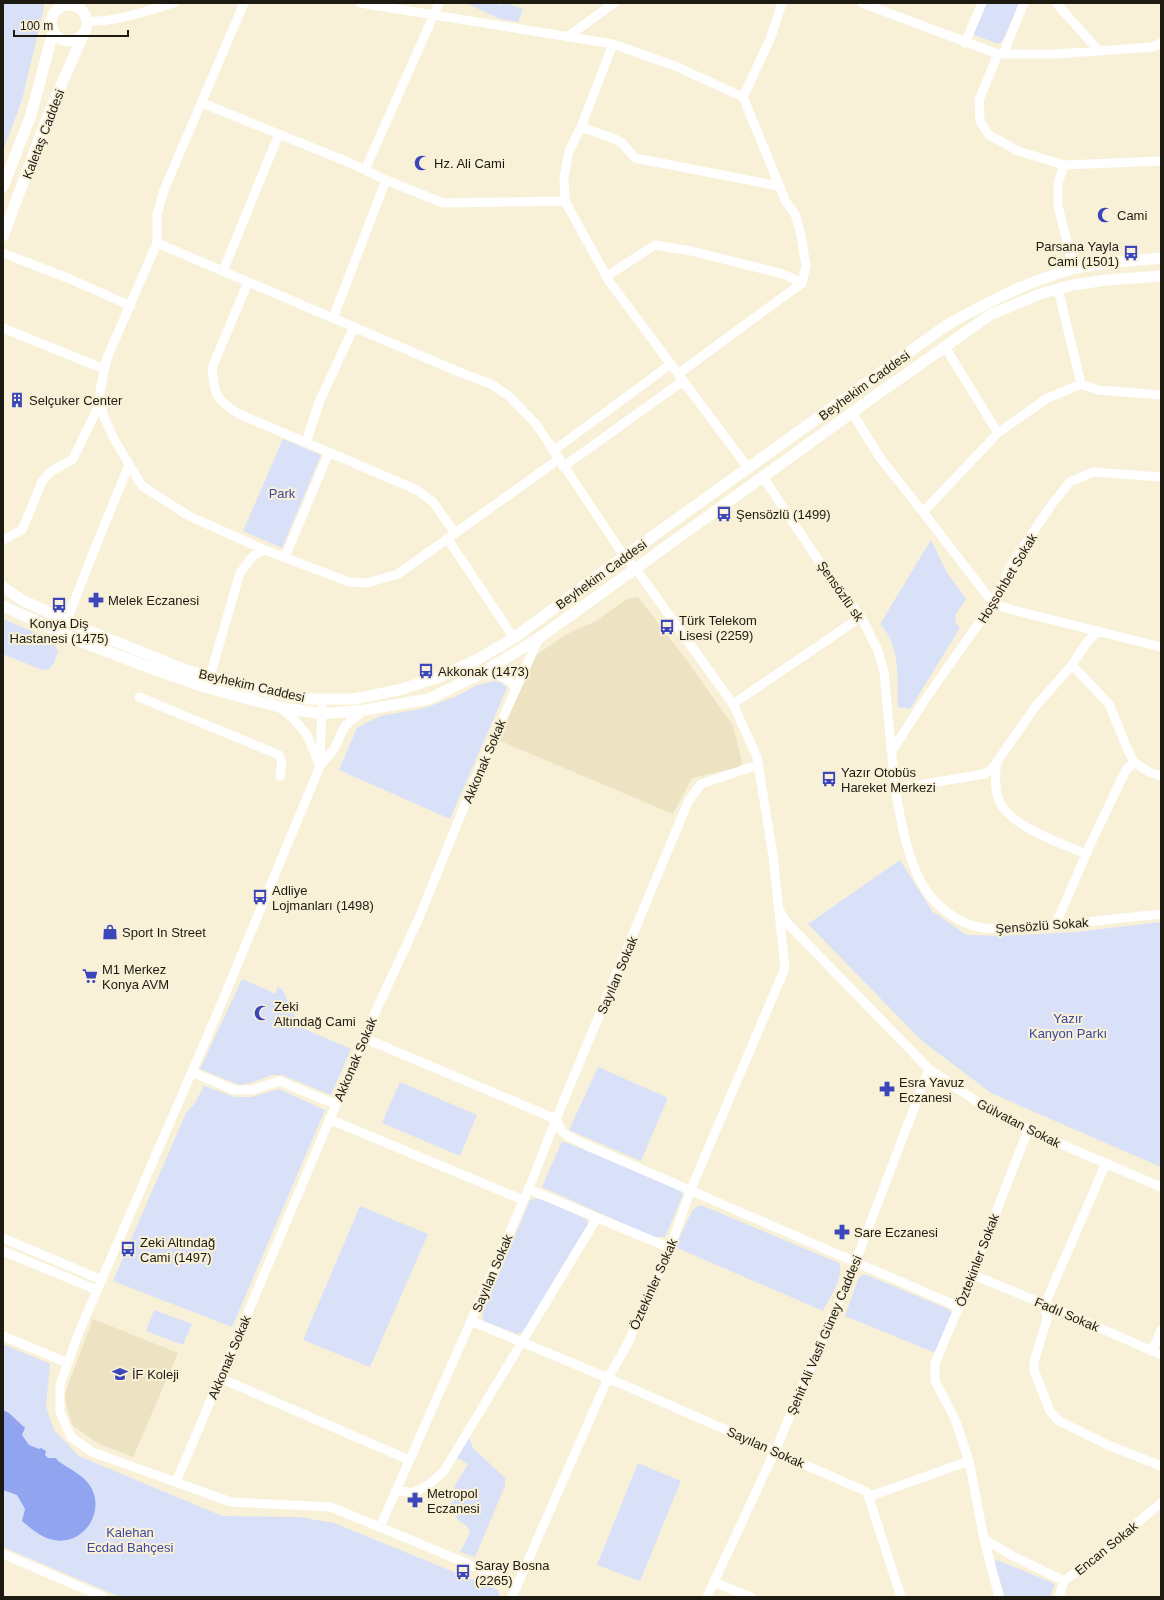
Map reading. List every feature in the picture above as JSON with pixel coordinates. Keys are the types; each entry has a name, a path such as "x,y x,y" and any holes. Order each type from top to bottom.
{"main road":[{"path":"66,4 78,6 84,11 86,29 80,38 68,41 62,40 53,32 50,21 57,6 66,4"},
{"name":"Kaletaş Caddesi","path":"3,187 31,115 53,32"},
{"name":"Kaletaş Caddesi","path":"3,236 49,113 84,33"},
{"name":"Beyhekim Caddesi","path":"3,587 22,600 87,630 186,670 269,692 308,699 354,699 399,690 442,676 478,659 514,638 624,556 947,325 990,301 1030,282 1074,269 1161,258"},
{"name":"Beyhekim Caddesi","path":"3,606 80,641 145,666 204,687 279,707 322,714 364,710 429,699 480,674 539,638 990,315 1040,294 1072,285 1107,280 1161,276"}],"street":[{"path":"84,11 96,22 174,3"},
{"path":"244,3 164,190 156,216 157,244 104,369 100,391 103,415 114,439 142,486 189,516 264,550 349,582 367,583 398,574 559,459 681,377 802,283 806,266 801,235 795,214 786,202 743,97 675,66 613,44 360,3"},
{"path":"365,170 439,3"},
{"path":"567,37 614,3"},
{"path":"743,97 771,37 782,3"},
{"path":"862,3 880,6 965,42 1000,54 1055,54 1157,45"},
{"path":"965,42 982,3"},
{"path":"1024,3 979,100 980,121 988,135 1018,151 1064,165 1161,161"},
{"path":"1056,3 1099,51"},
{"path":"613,44 581,127 569,151 564,177 565,201 607,276 748,468"},
{"path":"202,102 443,203 565,201"},
{"path":"581,127 615,138 622,143 635,158 779,186"},
{"path":"223,271 279,134"},
{"path":"1064,165 1058,184 1058,206 1074,269"},
{"path":"333,318 386,180"},
{"path":"157,244 491,384 509,396 536,424 624,556 636,569 733,704 757,757 773,856 779,910"},
{"path":"607,276 655,245 691,251 782,274 802,283"},
{"path":"3,253 70,279 131,306"},
{"path":"248,282 212,368 213,382 217,397 223,405 237,413 417,490 433,502 451,535 514,638"},
{"path":"1058,289 1081,384"},
{"path":"306,442 320,400 354,327"},
{"path":"3,328 104,369"},
{"path":"944,347 998,433"},
{"path":"559,459 671,364"},
{"path":"923,512 998,433 1046,399 1081,384 1098,390 1161,395"},
{"path":"3,540 22,530 42,482 50,472 72,459 101,400"},
{"path":"852,413 881,459 994,603 1012,610 1161,647"},
{"path":"285,557 328,452"},
{"path":"67,620 130,465"},
{"name":"Hoşsohbet Sokak","path":"892,751 922,704 994,603 1013,562 1052,504 1070,482 1093,472 1161,477"},
{"name":"Şensözlü sk","path":"763,477 828,575 861,617 878,651 884,672 895,789"},
{"path":"210,676 240,573 253,556 264,550"},
{"path":"733,704 861,617"},
{"path":"895,789 984,774 992,769 1036,707 1072,665 1087,642 1098,631"},
{"name":"Akkonak Sokak","path":"176,1482 329,1119 418,920 475,780 539,638"},
{"path":"1072,665 1109,704 1134,762 1149,772 1161,776"},
{"path":"480,674 495,674 504,676 516,689"},
{"path":"139,697 279,755 282,762 280,776"},
{"path":"320,766 322,699"},
{"path":"279,707 294,719 307,735 320,766"},
{"path":"364,710 346,726 334,749 320,766 192,1072 79,1332 60,1385 60,1412 71,1437 92,1452 231,1502 331,1507 517,1584"},
{"path":"1055,926 1086,854 1126,770 1134,762"},
{"path":"996,764 996,786 999,802 1010,815 1027,828 1086,854"},
{"name":"Sayılan Sokak","path":"758,765 701,784 688,802 528,1189 471,1321 608,1378 775,1451 867,1492 868,1497"},
{"name":"Şensözlü Sokak","path":"895,789 906,841 921,883 931,898 949,913 971,925 995,929 1055,926 1161,914"},
{"name":"Öztekinler Sokak","path":"516,1596 517,1584 608,1378 626,1345 670,1248 691,1190 785,968 779,910"},
{"name":"Gülvatan Sokak","path":"779,910 788,924 929,1069 979,1103 1028,1130 1161,1187"},
{"path":"364,1038 556,1119 562,1131 568,1136 855,1263 959,1307"},
{"name":"Şehit Ali Vasfi Güney Caddesi","path":"707,1597 775,1451 855,1263 929,1069"},
{"path":"192,1072 234,1090 252,1090 280,1081 336,1104"},
{"path":"329,1119 523,1200"},
{"name":"Öztekinler Sokak","path":"999,1597 984,1539 969,1461 955,1419 935,1381 935,1363 959,1307 1028,1130"},
{"path":"1106,1164 1045,1304 1047,1319 1034,1362 1034,1370 1050,1411 1059,1422 1108,1445 1161,1466"},
{"path":"528,1189 670,1248"},
{"path":"396,1490 412,1494 427,1486 444,1471 597,1218"},
{"path":"3,1238 102,1280"},
{"path":"3,1251 97,1290"},
{"name":"Fadıl Sokak","path":"972,1274 1161,1355"},
{"path":"380,1527 471,1321"},
{"path":"1152,1351 1161,1330"},
{"path":"3,1336 68,1363"},
{"path":"220,1378 409,1460"},
{"path":"901,1597 868,1497 969,1461"},
{"name":"Encan Sokak","path":"984,1539 1011,1555 1064,1581 1096,1558 1161,1503"},
{"path":"3,1554 101,1596"},
{"path":"1059,1597 1064,1581"},
{"path":"714,1582 750,1597"}],"shaded area":[{"path":"638,597 689,663 733,726 742,761 740,767 692,778 673,814 498,740 535,656 565,635 596,621 627,599"},
{"name":"İF Koleji","path":"93,1319 178,1353 133,1457 99,1444 72,1425 64,1396"}],"green space":[{"path":"3,3 45,3 22,100 3,151"},
{"path":"466,3 494,3 500,5 506,3 523,9 518,22 500,19"},
{"path":"985,3 1019,3 1003,40 999,44 974,35 973,33"},
{"name":"Park","path":"283,439 321,455 282,548 243,531"},
{"path":"931,540 947,573 966,599 956,614 955,622 960,628 910,709 898,707 895,652 887,632 880,624"},
{"path":"3,619 53,640 58,652 54,663 49,669 42,670 3,654"},
{"path":"495,681 502,683 507,688 450,819 339,770 357,728 380,716 425,708 457,696 477,685"},
{"name":"Yazır Kanyon Parkı","path":"900,860 932,911 967,935 1001,936 1076,932 1161,922 1161,1167 991,1093 921,1040 808,924"},
{"path":"242,979 276,994 277,987 282,989 300,1027 351,1049 331,1095 282,1075 272,1075 250,1083 239,1085 200,1069"},
{"path":"598,1067 666,1097 667,1100 641,1161 569,1130"},
{"path":"400,1082 477,1115 460,1156 382,1123"},
{"path":"204,1086 235,1097 252,1097 279,1089 325,1110 232,1327 113,1281 186,1113 195,1103"},
{"path":"562,1141 679,1188 683,1195 665,1237 653,1237 542,1187"},
{"path":"540,1198 586,1219 588,1224 523,1332 517,1334 484,1321 482,1315 530,1200"},
{"path":"360,1206 428,1234 370,1367 303,1340"},
{"path":"698,1206 703,1206 839,1263 840,1275 838,1281 823,1311 675,1247 692,1211"},
{"path":"864,1274 948,1309 953,1314 938,1354 845,1316 859,1277"},
{"path":"154,1310 192,1324 183,1345 146,1331"},
{"name":"Kalehan Ecdad Bahçesi","path":"3,1344 50,1364 46,1407 54,1430 79,1456 222,1516 299,1517 334,1523 498,1590 500,1597 120,1597 3,1547"},
{"path":"469,1437 473,1448 505,1478 505,1486 475,1557 460,1552 470,1533 467,1526 458,1520 450,1504 457,1496 454,1487 468,1464 456,1457"},
{"path":"638,1463 681,1481 640,1581 597,1565"},
{"path":"997,1560 1055,1584 1050,1597 1005,1597 994,1561"}],"water":[{"path":"3,1410 9,1413 25,1428 22,1435 29,1445 39,1449 41,1448 46,1451 45,1455 48,1458 56,1458 58,1461 78,1474 88,1483 94,1493 94,1514 84,1531 75,1537 65,1540 54,1540 37,1533 22,1521 25,1509 17,1495 3,1490"}],"place":[{"name":"Hz. Ali Cami","path":"422,163"},
{"name":"Cami","path":"1105,215"},
{"name":"Parsana Yayla Cami (1501)","path":"1131,253"},
{"name":"Selçuker Center","path":"17,400"},
{"name":"Şensözlü (1499)","path":"724,514"},
{"name":"Melek Eczanesi","path":"96,600"},
{"name":"Konya Diş Hastanesi (1475)","path":"59,605"},
{"name":"Türk Telekom Lisesi (2259)","path":"667,627"},
{"name":"Akkonak (1473)","path":"426,671"},
{"name":"Yazır Otobüs Hareket Merkezi","path":"829,779"},
{"name":"Adliye Lojmanları (1498)","path":"260,897"},
{"name":"Sport In Street","path":"110,932"},
{"name":"M1 Merkez Konya AVM","path":"90,976"},
{"name":"Zeki Altındağ Cami","path":"262,1013"},
{"name":"Esra Yavuz Eczanesi","path":"887,1089"},
{"name":"Sare Eczanesi","path":"842,1232"},
{"name":"Zeki Altındağ Cami (1497)","path":"128,1249"},
{"name":"İF Koleji","path":"120,1374"},
{"name":"Metropol Eczanesi","path":"415,1500"},
{"name":"Saray Bosna (2265)","path":"463,1572"}]}
